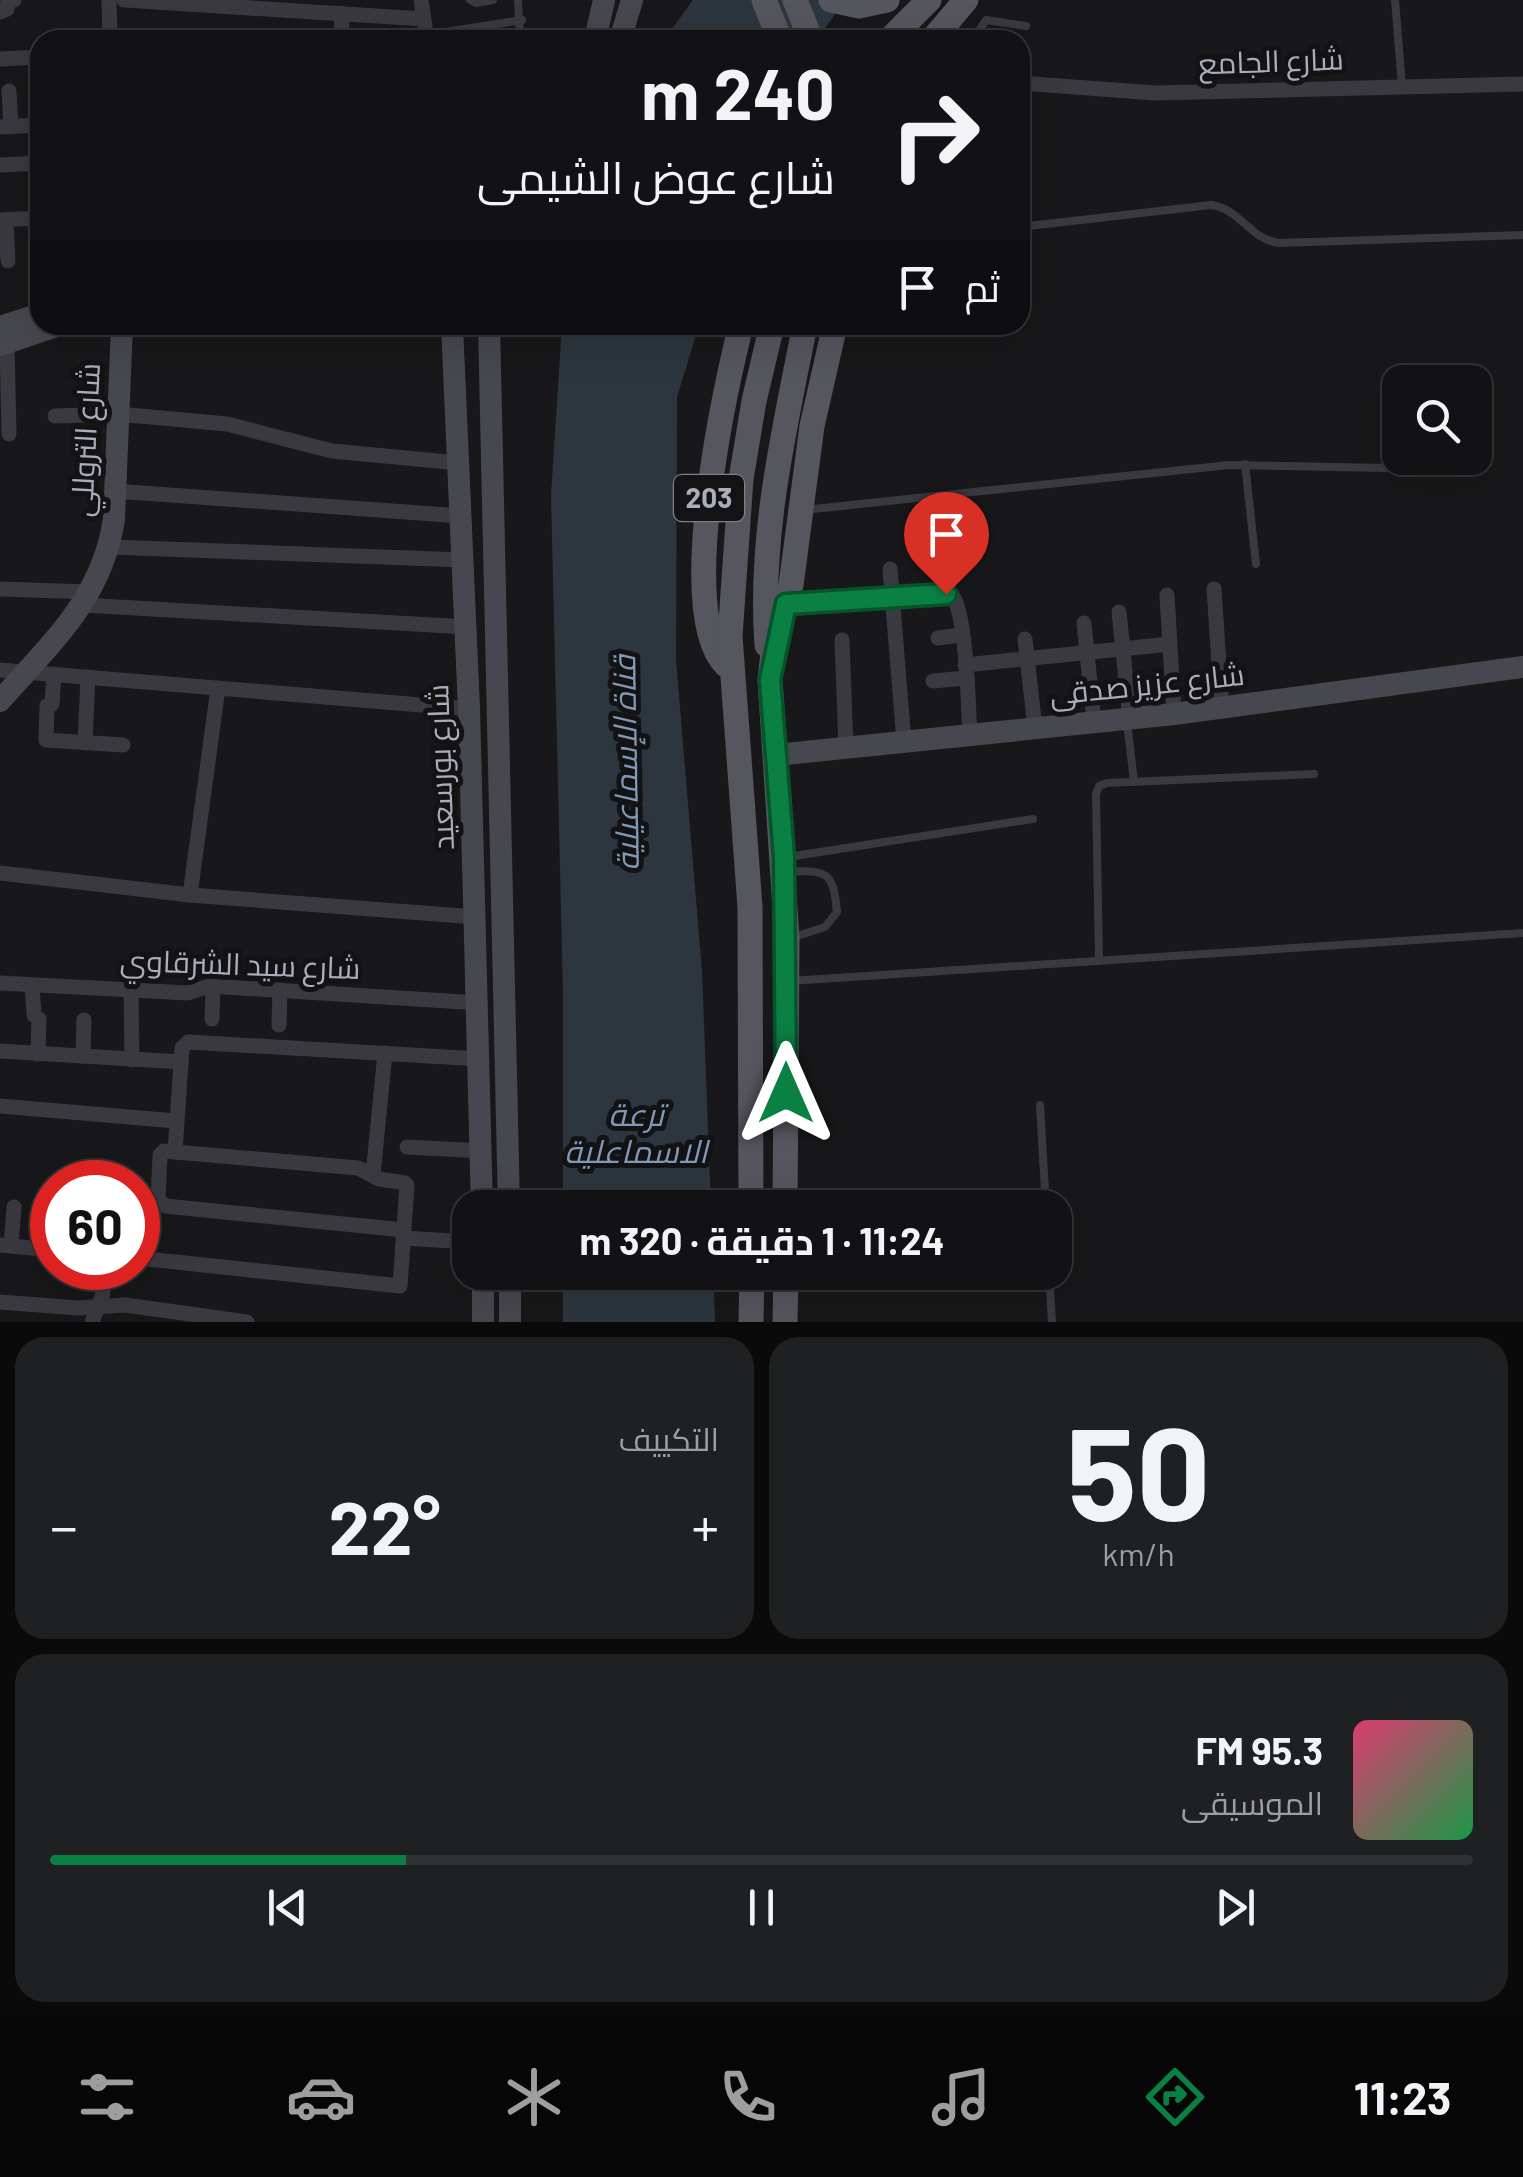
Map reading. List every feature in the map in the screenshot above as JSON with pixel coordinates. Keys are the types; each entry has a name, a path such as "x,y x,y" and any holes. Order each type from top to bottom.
{"main road":[{"path":"597,30 604,0"},
{"path":"623,30 632,0"},
{"path":"764,0 776,30"},
{"path":"795,0 807,30"},
{"path":"831,0 859,6 887,0"},
{"path":"899,30 929,0"},
{"path":"2,338 30,320"},
{"path":"2,338 30,332"},
{"name":"شارع التروللي","path":"0,700 86,598 110,548 122,335"},
{"name":"شارع بورسعيد","path":"452,335 469,710 482,1190"},
{"name":"شارع بورسعيد","path":"488,335 508,1190"},
{"name":"203","path":"739,335 719,424 704,552 706,606 716,649 722,662 731,667 750,934 751,1190"},
{"path":"731,667 733,558 741,479 770,335"},
{"path":"785,1190 787,940 765,602 771,506 803,335"},
{"path":"770,680 786,604 812,426 833,335"},
{"name":"شارع عزيز صدقى","path":"776,756 1174,714 1523,667"},
{"path":"750,934 768,942 787,940"},
{"path":"750,982 772,978 786,982"},
{"path":"483,1290 483,1322"},
{"path":"510,1290 510,1322"},
{"path":"744,1290 751,1322"},
{"path":"785,1322 786,1290"}],"street":[{"path":"0,12 7,9 8,0 14,0"},
{"path":"108,0 110,30"},
{"path":"124,0 310,6 421,30"},
{"path":"421,0 426,30"},
{"path":"342,13 342,30"},
{"path":"0,59 30,58"},
{"name":"شارع الجامع","path":"1030,84 1156,93 1523,84"},
{"path":"6,127 9,91"},
{"path":"0,164 30,162"},
{"path":"8,261 3,220 30,219"},
{"path":"2,338 9,434"},
{"path":"55,416 118,414 227,424 332,451 458,463"},
{"path":"115,490 461,516"},
{"path":"110,548 463,560"},
{"path":"890,570 904,742"},
{"path":"0,589 466,627"},
{"path":"1214,589 1222,708"},
{"path":"786,604 946,594 956,598 970,735"},
{"path":"1167,595 1174,714"},
{"path":"1119,612 1128,719"},
{"path":"1084,623 1094,723"},
{"path":"938,638 961,635"},
{"path":"1026,639 1035,728"},
{"path":"842,640 846,748"},
{"path":"933,682 1028,659 1170,644"},
{"path":"0,670 469,710"},
{"path":"54,674 52,704 46,706 46,740 123,745"},
{"path":"85,743 88,677"},
{"path":"190,894 218,688"},
{"path":"0,873 190,894 476,917"},
{"name":"شارع سيد الشرقاوي","path":"0,983 188,992 213,986 479,1003"},
{"path":"32,985 38,1054"},
{"path":"212,1019 213,986"},
{"path":"130,990 132,1060"},
{"path":"279,1025 280,990"},
{"path":"82,1056 84,1020"},
{"path":"452,1240 165,1206 158,1199 176,1120 182,1046 192,1041 480,1059"},
{"path":"0,1051 181,1062"},
{"path":"373,1176 384,1053"},
{"path":"0,1106 176,1120"},
{"path":"408,1147 482,1151"},
{"path":"160,1260 400,1286 406,1184 358,1168 168,1152"},
{"path":"14,1207 5,1246 30,1248"},
{"path":"95,1315 101,1290"},
{"path":"15,1322 8,1303 95,1315 125,1305 247,1322"}],"lane":[{"path":"470,0 493,0"},
{"path":"518,0 521,30"},
{"path":"1394,0 1402,86"},
{"path":"435,30 522,20"},
{"path":"978,30 986,20 1026,26"},
{"path":"1030,226 1211,206 1236,214 1262,239 1280,243 1523,235"},
{"path":"799,511 1245,464 1382,467"},
{"path":"1245,464 1256,564"},
{"path":"1128,719 1134,782"},
{"path":"1099,959 1096,794 1103,784 1314,774"},
{"path":"784,864 1033,820"},
{"path":"784,864 823,872 831,878 837,912 824,927 787,940"},
{"path":"786,982 1523,933"},
{"path":"1040,1105 1045,1190"},
{"path":"1050,1290 1052,1322"}],"water":[{"path":"693,0 845,0 824,30 671,30"},
{"name":"ترعة الاسماعلية","path":"561,335 696,335 677,397 676,660 702,971 710,1190 563,1190 563,993 551,495"},
{"path":"563,1290 714,1290 715,1322 563,1322"}],"route":[{"path":"786,1093 784,857 770,680 778,628 786,604 946,594"}],"water label":[{"name":"قناة الإسماعيلية","path":"626,763"}]}
